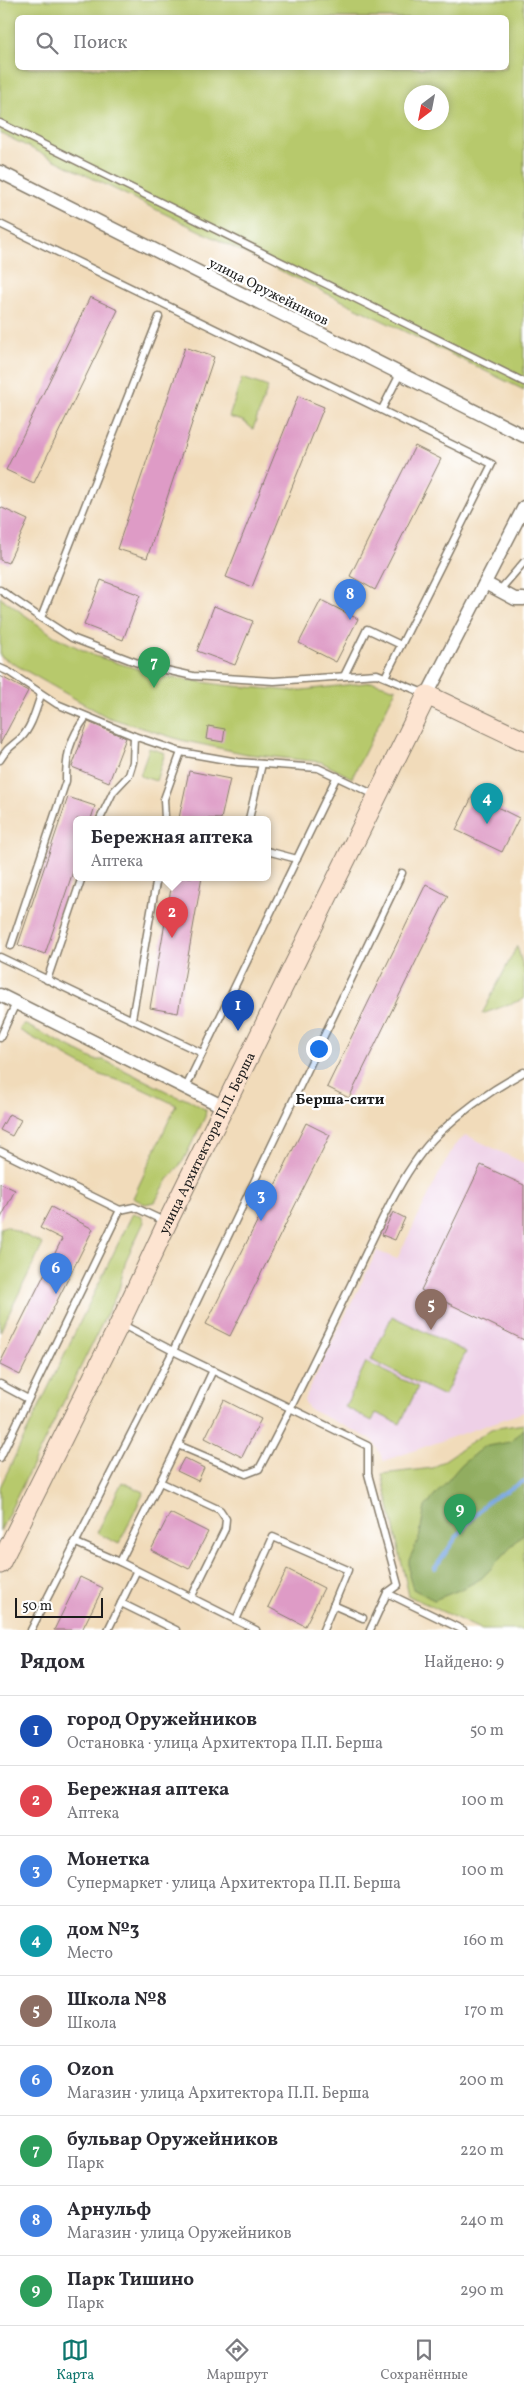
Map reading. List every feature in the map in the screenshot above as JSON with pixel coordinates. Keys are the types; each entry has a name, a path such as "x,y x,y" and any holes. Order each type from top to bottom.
{"street":[{"name":"улица Оружейников","path":"0,172 524,436"},
{"path":"524,507 427,695 524,742"},
{"path":"485,583 515,599 524,599"},
{"name":"улица Архитектора П.П. Берша","path":"0,1564 120,1324 167,1223 427,695"},
{"path":"0,995 224,1107"}],"lane":[{"path":"0,123 524,382"},
{"path":"0,224 492,464 385,677"},
{"path":"41,618 159,317"},
{"path":"382,409 400,374"},
{"path":"499,591 524,562"},
{"path":"0,590 72,638 143,665 193,676 274,681 377,674 427,695"},
{"path":"344,676 367,629 401,645"},
{"path":"0,668 10,672 41,695 86,717 181,752 262,764 318,768 378,796"},
{"path":"0,760 8,747 22,737 31,723 41,695"},
{"path":"11,946 66,781 66,757 76,730 86,717"},
{"path":"101,816 113,792 129,775 133,762 134,736"},
{"path":"165,816 164,799 181,752"},
{"path":"250,816 262,764"},
{"path":"186,1087 337,776"},
{"path":"271,851 297,859"},
{"path":"30,1630 173,1351 402,873"},
{"path":"47,980 81,881"},
{"path":"132,1019 156,881"},
{"path":"0,957 202,1053"},
{"path":"0,1038 16,1003"},
{"path":"178,1445 246,1474 260,1469 387,1209 410,1170 444,1129 473,1104 524,1072"},
{"path":"0,1152 120,1210 134,1207 167,1223"},
{"path":"0,1458 120,1210"},
{"path":"120,1324 368,1446 368,1474 398,1585 387,1593 370,1630"},
{"path":"120,1562 213,1370"},
{"path":"0,1384 28,1399"},
{"path":"160,1482 220,1510 226,1519 225,1529 191,1598"},
{"path":"236,1620 273,1537 348,1570 323,1630"},
{"path":"74,1542 120,1562 136,1572 256,1630"},
{"path":"108,1630 136,1572"},
{"path":"387,1593 463,1630"},
{"path":"121,1603 176,1630"},
{"path":"333,1604 363,1618"}],"shaded area":[{"path":"466,1135 524,1163 524,1412 384,1461 373,1440 309,1409 304,1400 377,1251 397,1259 454,1146"}],"green space":[{"path":"0,0 524,0 524,390 0,133"},
{"path":"242,378 268,387 253,429 243,421 229,417"},
{"path":"0,597 54,636 95,656 161,676 223,685 294,691 373,682 396,689 352,778 321,762 247,754 181,740 107,717 0,656"},
{"path":"149,748 165,753 156,781 140,776"},
{"path":"517,946 524,970 524,999 482,1014"},
{"path":"24,1024 95,1060 104,1060 180,1098 186,1098 206,1110 205,1117 183,1161 167,1181 155,1202 145,1204 133,1198 176,1105 134,1085 100,1075 19,1030"},
{"path":"133,1213 141,1216 144,1222 126,1260 119,1289 0,1531 0,1487"},
{"path":"6,1226 43,1244 0,1332 0,1228"},
{"path":"392,1316 466,1352 444,1396 371,1360"},
{"path":"366,1362 418,1387 400,1424 376,1413 372,1421 345,1407"},
{"path":"524,1424 524,1630 482,1630 409,1596 382,1474 433,1468 491,1429"},
{"path":"524,1429 524,1533 482,1578 464,1588 434,1600 413,1589 409,1576 409,1560 419,1538 425,1507 461,1465 483,1447 510,1442"},
{"path":"122,1482 144,1492 119,1544 97,1533"}],"building":[{"path":"90,297 118,310 34,483 6,470"},
{"path":"185,347 214,357 147,558 117,549"},
{"path":"298,396 324,407 252,587 226,577"},
{"path":"415,446 441,459 375,590 350,576"},
{"path":"0,507 28,520 8,563 0,560"},
{"path":"101,580 140,595 123,640 84,625"},
{"path":"321,600 358,619 336,662 299,643"},
{"path":"214,606 253,621 235,665 197,651"},
{"path":"0,676 28,691 0,744"},
{"path":"88,722 126,738 109,782 72,767"},
{"path":"208,726 225,729 223,742 206,739"},
{"path":"189,771 230,779 222,816 179,816"},
{"path":"473,795 519,818 502,852 456,830"},
{"path":"68,797 95,806 92,816 73,816 73,872 45,954 18,945"},
{"path":"172,881 201,881 178,1013 150,1008"},
{"path":"426,884 448,896 349,1098 327,1087"},
{"path":"9,1114 21,1120 12,1136 0,1130"},
{"path":"306,1123 330,1135 230,1336 206,1324"},
{"path":"481,1165 524,1185 524,1340 421,1290"},
{"path":"0,1183 15,1190 0,1220"},
{"path":"51,1207 93,1229 20,1375 0,1365 0,1363 62,1239 40,1228"},
{"path":"393,1212 405,1218 395,1240 382,1235"},
{"path":"224,1400 261,1419 242,1457 205,1438"},
{"path":"184,1458 204,1468 198,1481 177,1471"},
{"path":"170,1513 208,1532 189,1569 151,1550"},
{"path":"287,1569 324,1588 305,1626 268,1607"},
{"path":"80,1577 103,1588 82,1630 54,1630"}],"waterway":[{"path":"435,1568 460,1532 487,1502 524,1481"}],"place":[{"name":"Арнульф","path":"350,620"},
{"name":"бульвар Оружейников","path":"154,688"},
{"name":"дом №3","path":"487,824"},
{"name":"Бережная аптека","path":"172,938"},
{"name":"город Оружейников","path":"238,1031"},
{"name":"Монетка","path":"261,1221"},
{"name":"Ozon","path":"56,1294"},
{"name":"Школа №8","path":"431,1330"},
{"name":"Парк Тишино","path":"460,1535"}],"district":[{"name":"Берша-сити","path":"340,1099"}]}
